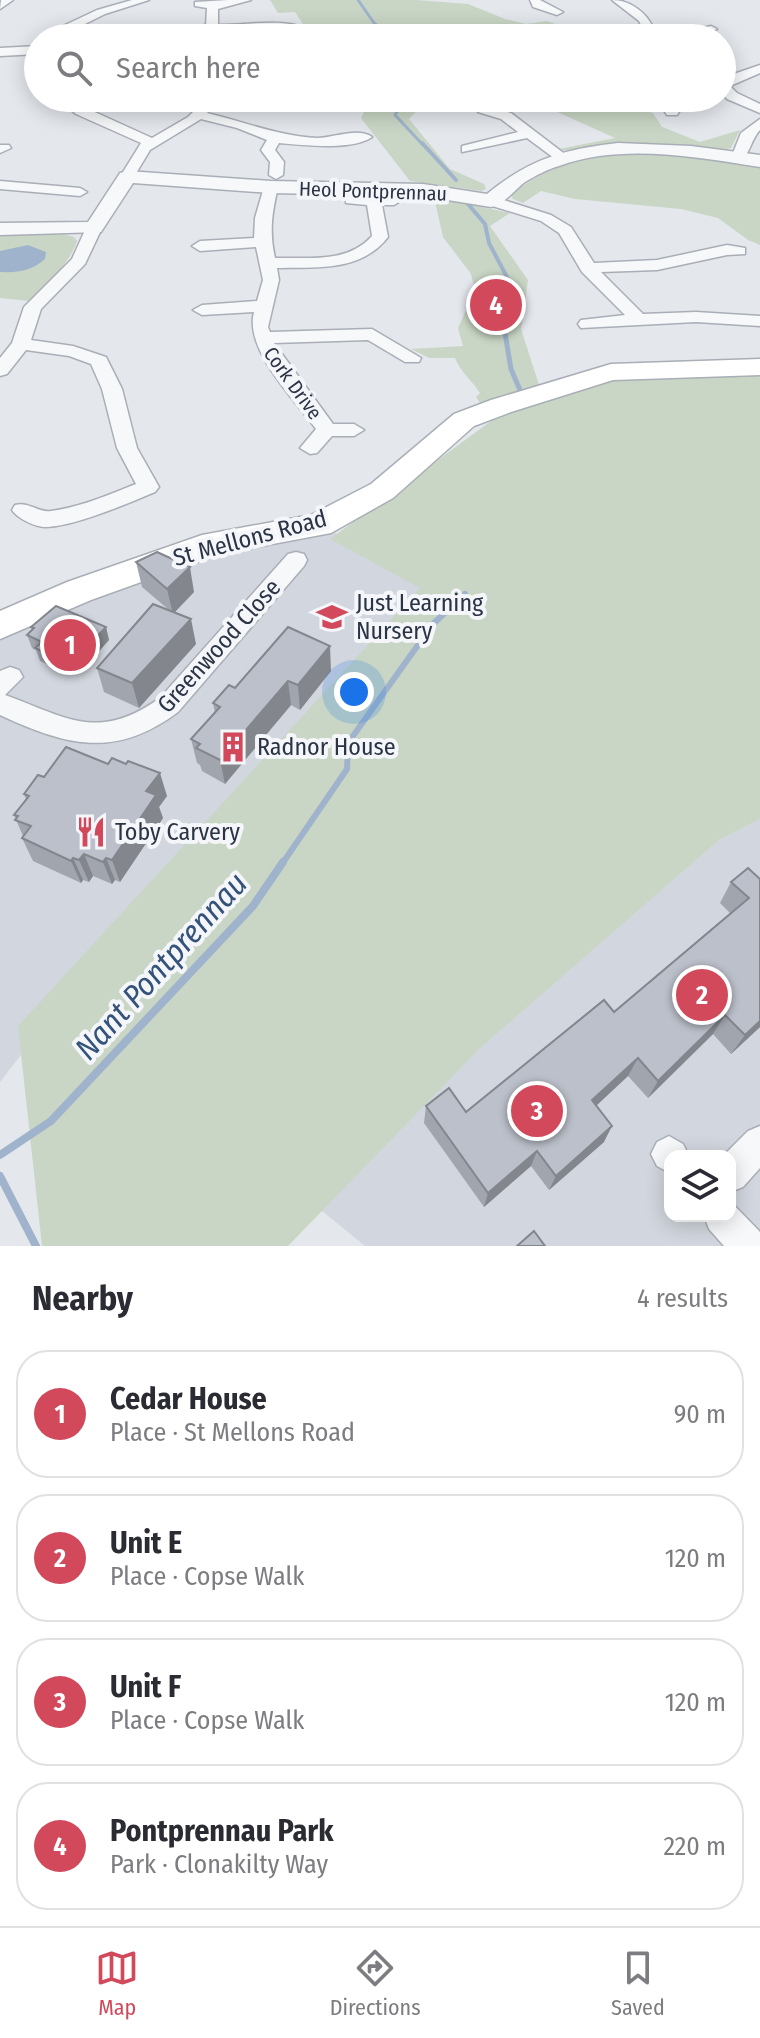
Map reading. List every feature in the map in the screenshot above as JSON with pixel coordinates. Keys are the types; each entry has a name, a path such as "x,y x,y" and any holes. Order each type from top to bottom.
{"main road":[{"name":"St Mellons Road","path":"0,626 79,591 214,543 319,525 382,491 464,420 501,406 611,372 760,367"}],"street":[{"path":"0,6 8,0"},
{"path":"74,24 86,17 144,0"},
{"path":"199,4 214,6 246,0"},
{"path":"535,0 537,5 557,12"},
{"path":"617,0 644,19 645,24"},
{"path":"213,24 211,10 214,6"},
{"path":"0,52 24,51"},
{"path":"736,78 760,69"},
{"path":"736,98 760,109"},
{"path":"82,112 152,142"},
{"path":"0,370 21,344 33,307 79,261 94,228 141,150 202,112"},
{"path":"493,112 506,116 563,158"},
{"path":"200,115 242,125 275,138 321,142 365,137"},
{"path":"738,158 746,136 760,123"},
{"path":"467,149 529,133"},
{"name":"Cork Drive","path":"275,138 268,150 277,162 263,218 263,242 270,263 271,280 259,327 268,351 327,430"},
{"path":"491,201 524,174 563,158 636,148 674,149 760,161"},
{"name":"Heol Pontprennau","path":"127,177 274,181 414,190 491,201"},
{"path":"0,185 80,192"},
{"path":"351,200 394,200"},
{"path":"270,263 336,260 362,255 380,237 374,200"},
{"path":"491,201 556,223 572,236 588,268 639,319"},
{"path":"200,224 199,251 263,242"},
{"path":"0,229 94,228"},
{"path":"588,268 648,266 727,250 739,251"},
{"path":"660,251 676,261"},
{"path":"202,310 266,306"},
{"path":"587,324 696,317 760,321"},
{"path":"372,334 388,321"},
{"path":"262,338 372,334 412,358"},
{"path":"21,344 73,351 99,361 112,389 127,448 156,491 45,520 23,510"},
{"name":"Cork Drive","path":"310,448 327,430 354,430"},
{"path":"37,542 45,520"},
{"name":"Greenwood Close","path":"0,704 53,728 71,732 113,732 143,723 169,705 296,560"},
{"path":"736,1168 760,1143"},
{"path":"727,1222 748,1246"}],"shaded area":[{"path":"331,531 446,586 57,1008 0,1082 0,639 62,609 222,549"},
{"path":"760,819 760,1246 365,1246 305,1197 719,840"}],"green space":[{"path":"270,0 416,0 468,4 526,24 303,24 295,12 278,13"},
{"path":"547,21 556,24 526,24"},
{"path":"364,112 416,112 409,119 450,169 484,184 486,189 481,191 410,181 361,118"},
{"path":"557,112 649,112 662,127 700,142 740,130 731,148 724,150 637,143 567,151 559,149 615,138"},
{"path":"634,154 673,154 760,166 760,245 718,218 681,209 575,199 541,191 523,203 511,195 539,176 569,164"},
{"path":"434,197 510,213 490,226 528,280 521,329 540,388 483,407 476,397 480,393 455,358 429,358 411,349 463,346 458,328 475,290 471,274 443,237"},
{"path":"59,233 74,237 77,241 56,274 29,301 0,298 0,235"},
{"path":"760,371 760,819 719,840 480,1048 288,1246 42,1246 18,1026 420,588 330,539 502,413 613,378"}],"water":[{"path":"28,245 46,252 45,259 24,270 0,272 0,251"}],"building":[{"path":"157,552 190,567 167,589 136,562"},
{"path":"153,604 191,619 132,683 97,668"},
{"path":"56,606 106,627 77,657 64,651 57,658 35,648 42,642 27,635 34,628 31,627"},
{"path":"288,627 330,646 298,685 288,681 220,760 196,748 200,744 191,739 220,707 213,703 229,685 235,688"},
{"name":"Toby Carvery","path":"66,747 108,764 112,758 160,773 146,791 156,795 112,860 106,858 103,862 84,854 79,860 73,858 71,861 22,838 31,826 15,820 18,816 14,815 29,796 24,794 38,775 44,777"},
{"path":"748,868 760,879 760,1021 745,1035 725,1015 658,1081 638,1058 592,1100 612,1126 556,1176 537,1151 488,1193 426,1106 449,1088 466,1112 604,1000 614,1012 749,898 731,882"},
{"path":"534,1231 545,1246 517,1246"}],"waterway":[{"name":"Nant Pontprennau","path":"358,0 375,24"},
{"name":"Nant Pontprennau","path":"397,112 395,115 423,145"},
{"path":"422,143 456,180"},
{"name":"Nant Pontprennau","path":"468,204 485,224 489,243 509,281 504,328"},
{"name":"Nant Pontprennau","path":"504,328 511,369 520,390"},
{"name":"Nant Pontprennau","path":"282,864 347,769 348,743 433,624 465,594"},
{"name":"Nant Pontprennau","path":"0,1155 51,1121 253,906 283,862"},
{"name":"Nant Pontprennau","path":"0,1176 36,1246"}],"place":[{"name":"Pontprennau Park","path":"496,305"},
{"name":"Just Learning Nursery","path":"332,617"},
{"name":"Cedar House","path":"70,645"},
{"name":"Radnor House","path":"233,747"},
{"name":"Toby Carvery","path":"91,832"},
{"name":"Unit E","path":"702,995"},
{"name":"Unit F","path":"537,1111"}]}
